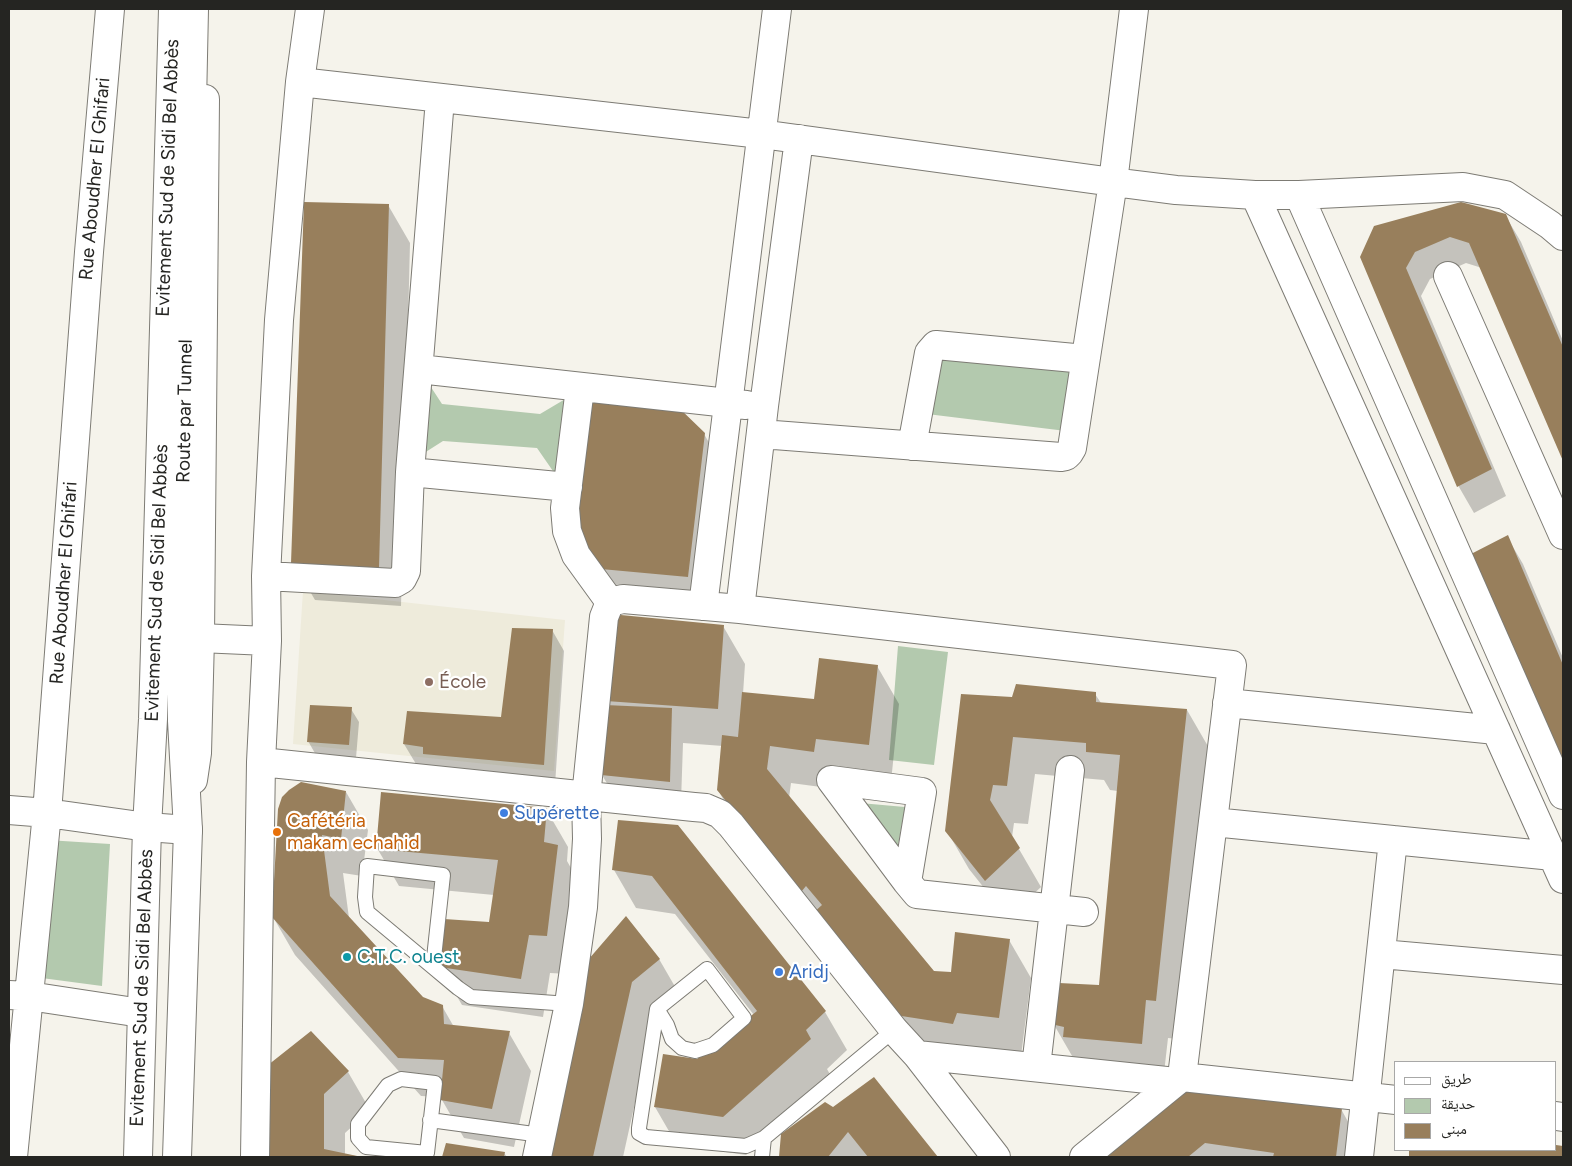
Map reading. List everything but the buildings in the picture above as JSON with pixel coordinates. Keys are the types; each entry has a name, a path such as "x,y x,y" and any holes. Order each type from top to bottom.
{"main road":[{"name":"Rue Aboudher El Ghifari","path":"13,1157 19,995 48,813 89,252 110,9"},
{"path":"148,816 140,719 159,9"},
{"name":"Evitement Sud de Sidi Bel Abbès","path":"138,1157 141,1013 153,719 173,9"},
{"name":"Route par Tunnel","path":"188,822 182,721 180,626 194,9"},
{"path":"177,1157 188,822 197,753 200,638 206,9"},
{"path":"254,1157 261,762 267,641 266,576 278,320 300,82 310,9"},
{"path":"703,606 777,9"},
{"path":"761,434 1066,456 1072,448 1113,182 1134,9"},
{"path":"300,82 761,134 1176,190 1255,195 1299,195 1462,187 1505,195 1563,236"},
{"path":"266,576 395,583 402,579 406,571 410,472 440,99"},
{"path":"740,609 764,406 799,140"},
{"path":"1255,195 1558,867"},
{"path":"1299,195 1563,795"},
{"path":"1448,276 1563,535"},
{"path":"912,446 928,353 936,345 1085,359"},
{"path":"419,369 580,388 764,406"},
{"path":"580,388 565,508 567,531 576,555 610,602"},
{"path":"410,472 568,487"},
{"path":"610,602 622,599 740,609 1232,665 1179,1079 1084,1157"},
{"path":"539,1146 569,1004 583,907 587,839 586,797 604,617 610,602"},
{"path":"200,638 267,641"},
{"path":"1227,703 1496,730"},
{"path":"261,762 706,808 720,814 731,825 894,1030 917,1055 996,1157"},
{"path":"1036,1067 1070,770"},
{"path":"9,810 148,816 188,822"},
{"path":"1213,822 1393,840 1558,867"},
{"path":"1359,1157 1393,840"},
{"path":"907,882 917,894 1084,912"},
{"path":"1381,954 1563,970"},
{"path":"19,995 141,1013"},
{"path":"917,1055 1394,1100"}],"lane":[{"path":"432,967 443,875 368,866 365,897 367,912 432,967 471,997 569,1004"},
{"path":"657,1009 667,1025 672,1039 682,1048 695,1051 712,1045 744,1018 707,969 657,1009 639,1128 640,1133 646,1137 746,1146 764,1138 894,1030"},
{"path":"401,1079 434,1083 430,1120 427,1153 366,1147 358,1138 358,1124 388,1085 401,1079"},
{"path":"430,1120 539,1146"},
{"path":"762,1157 764,1138"}],"shaded area":[{"name":"École","path":"303,591 565,620 554,771 293,744"}],"green space":[{"path":"939,351 1076,366 1066,431 927,414"},
{"path":"427,381 442,404 540,414 567,398 555,474 537,448 443,441 421,455"},
{"path":"898,646 948,652 934,765 889,760"},
{"path":"860,803 905,807 897,851"},
{"path":"47,840 110,844 102,986 34,977"}],"place":[{"name":"École","path":"429,682"},
{"name":"Supérette","path":"504,813"},
{"name":"Cafétéria makam echahid","path":"277,832"},
{"name":"C.T.C. ouest","path":"347,957"},
{"name":"Aridj","path":"779,972"}]}
